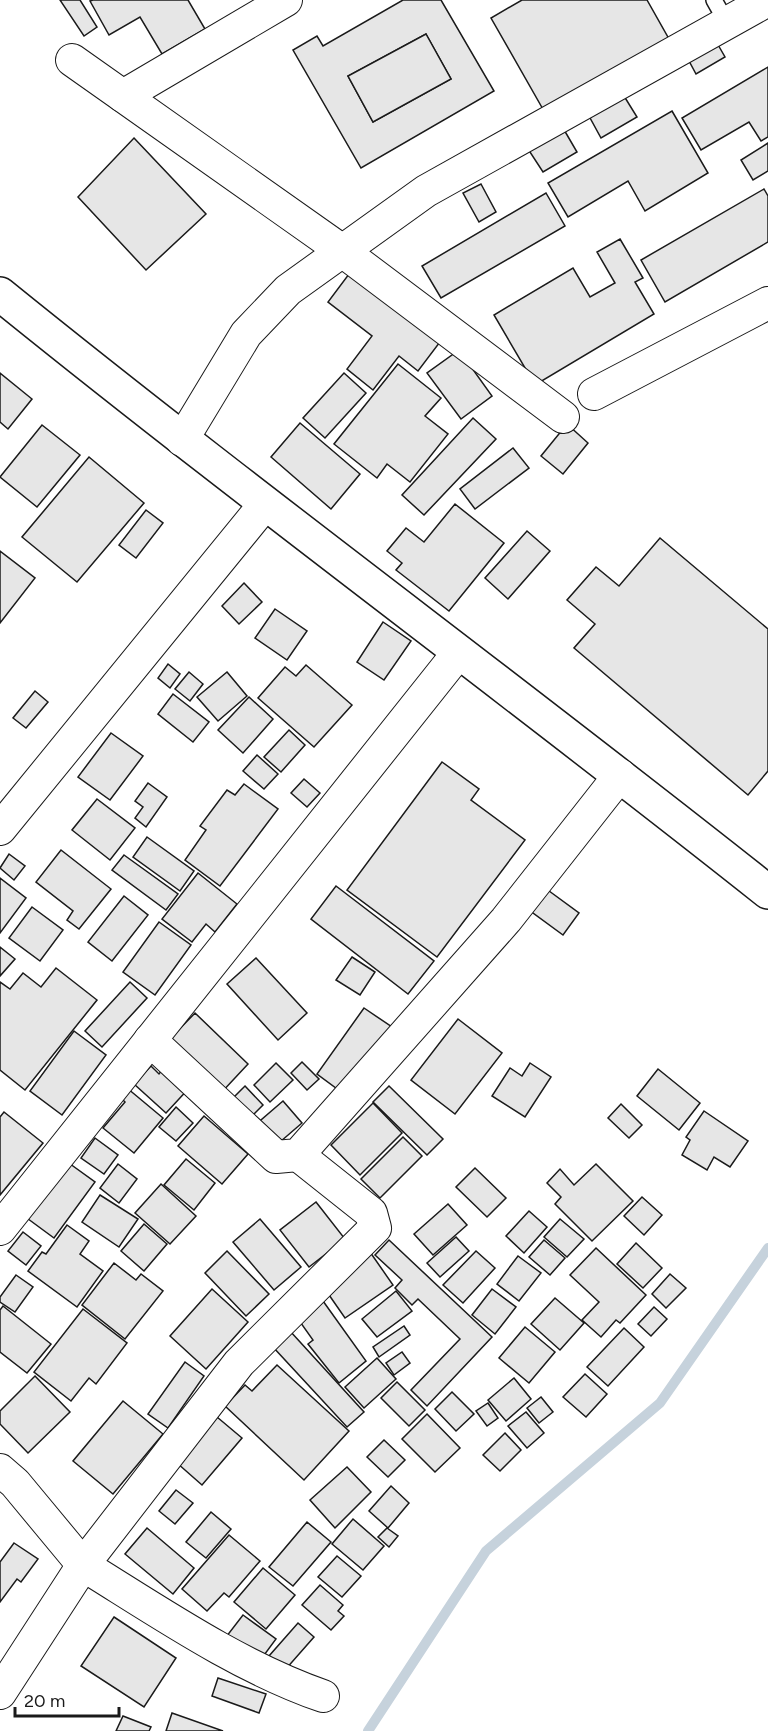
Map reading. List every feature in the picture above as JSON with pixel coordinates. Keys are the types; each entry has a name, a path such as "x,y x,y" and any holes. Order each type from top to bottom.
{"street":[{"path":"123,96 286,0"},
{"path":"182,440 246,334 288,290 341,250 426,191 720,12 768,0"},
{"path":"72,60 341,250 563,417"},
{"path":"0,294 182,440 620,775 768,892"},
{"path":"594,394 768,303"},
{"path":"0,829 265,504"},
{"path":"0,1229 459,652"},
{"path":"150,1040 276,1157 298,1155 506,920 620,775"},
{"path":"0,1693 83,1565 239,1363 375,1228 371,1213 298,1155"},
{"path":"0,1470 15,1483 83,1565 179,1625 296,1687 323,1696"}],"building":[{"path":"60,0 80,0 97,27 84,36"},
{"path":"188,0 205,29 162,54 140,17 109,35 90,1"},
{"path":"403,0 441,0 494,91 361,168 293,50 317,36 323,46","holes":["426,34 451,79 373,122 348,76"]},
{"path":"522,0 647,0 669,39 544,111 491,18"},
{"path":"426,34 451,79 373,122 348,76"},
{"path":"717,43 725,57 696,74 688,59"},
{"path":"768,67 768,137 761,141 749,122 701,150 682,118"},
{"path":"624,96 637,117 601,138 589,116"},
{"path":"672,111 708,173 645,211 628,181 568,217 548,183"},
{"path":"563,128 577,152 543,172 528,149"},
{"path":"134,138 206,214 146,270 78,197"},
{"path":"768,143 768,171 753,180 741,160"},
{"path":"481,184 496,212 479,222 463,193"},
{"path":"764,189 768,196 768,242 665,302 641,260"},
{"path":"546,193 565,226 441,298 422,266"},
{"path":"620,239 643,278 635,282 654,314 535,385 494,315 573,268 590,297 615,283 597,252"},
{"path":"352,270 443,338 418,371 399,356 373,390 347,369 372,336 328,302"},
{"path":"459,350 492,396 461,419 427,373"},
{"path":"398,364 441,398 425,416 448,434 410,482 387,464 377,478 334,444"},
{"path":"0,373 32,399 8,429 0,422"},
{"path":"344,373 366,393 325,438 303,418"},
{"path":"473,418 496,439 424,515 402,495"},
{"path":"300,423 360,474 331,509 271,457"},
{"path":"567,424 588,443 563,474 541,456"},
{"path":"42,425 80,455 37,507 0,477"},
{"path":"513,448 529,468 475,509 460,489"},
{"path":"89,457 144,503 77,582 22,537"},
{"path":"455,504 504,543 449,611 396,570 402,563 387,551 406,528 424,542"},
{"path":"146,510 163,523 136,558 119,545"},
{"path":"527,531 550,551 508,599 485,578"},
{"path":"660,538 768,629 768,771 748,795 574,648 595,624 567,600 596,567 619,586"},
{"path":"0,551 35,578 0,623"},
{"path":"244,583 262,602 239,624 222,606"},
{"path":"275,609 307,631 287,660 255,638"},
{"path":"383,622 411,641 384,680 357,662"},
{"path":"168,664 180,674 170,688 158,678"},
{"path":"306,665 352,705 314,747 258,698 285,667 296,676"},
{"path":"189,672 203,684 190,701 175,689"},
{"path":"227,672 247,696 218,721 197,697"},
{"path":"35,691 48,702 26,728 13,718"},
{"path":"173,694 209,722 193,742 158,714"},
{"path":"249,697 273,719 243,753 218,730"},
{"path":"289,730 305,745 281,772 264,757"},
{"path":"111,733 143,756 110,800 78,777"},
{"path":"257,755 278,774 264,789 243,771"},
{"path":"442,762 479,789 471,800 525,840 437,957 347,890"},
{"path":"304,779 320,793 307,807 291,793"},
{"path":"148,783 167,797 146,827 135,818 143,807 135,801"},
{"path":"244,784 278,809 220,886 185,860 206,830 200,826 227,790 235,795"},
{"path":"97,799 135,828 110,860 72,830"},
{"path":"147,837 194,871 180,891 133,857"},
{"path":"61,850 111,889 79,929 67,920 73,911 36,882"},
{"path":"9,854 25,866 14,880 0,868"},
{"path":"124,855 178,894 166,910 112,870"},
{"path":"198,873 237,904 215,932 206,924 192,942 162,919"},
{"path":"0,878 26,898 0,933"},
{"path":"336,886 434,961 408,994 311,919"},
{"path":"545,888 579,913 563,935 529,910"},
{"path":"124,896 148,915 112,961 88,942"},
{"path":"32,907 63,930 40,961 9,938"},
{"path":"159,922 191,945 155,995 123,972"},
{"path":"0,947 15,959 0,976"},
{"path":"352,957 375,972 360,995 336,980"},
{"path":"256,958 307,1013 278,1040 227,984"},
{"path":"56,968 97,1000 25,1090 0,1070 0,982 10,989 23,973 41,987"},
{"path":"130,982 147,998 102,1047 85,1031"},
{"path":"364,1008 392,1027 344,1094 317,1074"},
{"path":"195,1013 248,1064 220,1094 166,1043"},
{"path":"458,1019 502,1053 455,1114 411,1080"},
{"path":"74,1031 106,1055 62,1115 30,1091"},
{"path":"302,1062 319,1079 307,1090 291,1073"},
{"path":"276,1063 293,1080 270,1102 254,1085"},
{"path":"530,1063 551,1077 525,1117 492,1096 510,1068 522,1076"},
{"path":"167,1064 191,1086 166,1113 134,1084 151,1066 159,1074"},
{"path":"658,1069 700,1103 679,1130 637,1096"},
{"path":"245,1086 263,1105 249,1119 231,1100"},
{"path":"389,1086 443,1139 427,1155 373,1102"},
{"path":"127,1088 163,1118 134,1153 103,1128 125,1102 120,1097"},
{"path":"283,1101 302,1123 273,1148 254,1126"},
{"path":"373,1103 402,1133 360,1175 331,1145"},
{"path":"621,1104 642,1125 629,1138 608,1118"},
{"path":"176,1107 193,1123 176,1141 159,1127"},
{"path":"704,1111 748,1141 730,1167 714,1157 707,1170 682,1155 690,1140 686,1137"},
{"path":"4,1112 43,1143 0,1195 0,1117"},
{"path":"204,1116 248,1154 222,1184 178,1146"},
{"path":"403,1137 422,1156 380,1198 361,1179"},
{"path":"95,1138 118,1155 104,1174 81,1158"},
{"path":"186,1159 215,1183 194,1210 164,1185"},
{"path":"66,1161 95,1182 54,1238 20,1213"},
{"path":"118,1164 137,1179 119,1203 100,1188"},
{"path":"596,1164 633,1201 592,1241 555,1204 561,1197 547,1183 560,1169 574,1185"},
{"path":"475,1168 506,1198 487,1217 456,1187"},
{"path":"161,1184 196,1216 170,1244 135,1213"},
{"path":"100,1195 138,1219 119,1247 82,1222"},
{"path":"642,1197 662,1215 644,1235 624,1216"},
{"path":"316,1202 345,1239 309,1267 280,1230"},
{"path":"448,1204 467,1225 433,1255 414,1234"},
{"path":"529,1211 547,1227 524,1253 506,1236"},
{"path":"260,1219 301,1267 274,1290 233,1242"},
{"path":"560,1219 584,1239 567,1257 544,1237"},
{"path":"144,1224 167,1244 144,1271 121,1251"},
{"path":"67,1225 89,1241 80,1254 103,1271 77,1307 28,1271 42,1252 46,1254"},
{"path":"23,1232 41,1246 26,1265 8,1251"},
{"path":"456,1237 469,1251 440,1277 427,1263"},
{"path":"389,1240 492,1337 427,1406 411,1390 460,1339 418,1299 412,1305 395,1288 402,1280 375,1255"},
{"path":"544,1240 565,1258 550,1275 529,1257"},
{"path":"636,1243 662,1268 643,1288 617,1264"},
{"path":"596,1248 646,1295 620,1323 616,1320 601,1337 582,1320 599,1302 570,1275"},
{"path":"227,1251 269,1294 246,1316 205,1273"},
{"path":"476,1251 495,1268 463,1303 443,1285"},
{"path":"370,1252 393,1285 345,1318 327,1292"},
{"path":"518,1256 541,1273 519,1301 497,1284"},
{"path":"114,1263 136,1280 141,1274 163,1291 125,1339 82,1305"},
{"path":"670,1274 686,1288 666,1308 652,1294"},
{"path":"16,1275 33,1287 15,1312 0,1302 0,1297"},
{"path":"212,1289 248,1322 206,1369 170,1336"},
{"path":"492,1289 516,1307 495,1334 472,1315"},
{"path":"396,1291 412,1311 377,1337 362,1319"},
{"path":"555,1298 584,1323 560,1350 531,1324"},
{"path":"323,1301 366,1361 339,1383 308,1344 313,1340 298,1319"},
{"path":"3,1306 51,1344 27,1373 0,1352 0,1310"},
{"path":"654,1307 667,1319 651,1336 638,1324"},
{"path":"83,1309 127,1343 96,1384 89,1378 71,1401 34,1372"},
{"path":"404,1326 410,1335 379,1357 373,1347"},
{"path":"525,1327 555,1352 529,1383 499,1358"},
{"path":"624,1328 644,1347 608,1386 587,1367"},
{"path":"290,1331 364,1412 347,1427 273,1347"},
{"path":"402,1352 410,1363 394,1375 386,1363"},
{"path":"377,1358 396,1379 364,1408 345,1387"},
{"path":"185,1362 204,1376 168,1428 148,1414"},
{"path":"277,1365 349,1431 304,1480 225,1406 245,1385 252,1391"},
{"path":"585,1374 607,1394 586,1417 563,1397"},
{"path":"35,1376 70,1412 28,1453 0,1424 0,1411"},
{"path":"514,1378 531,1399 506,1421 488,1400"},
{"path":"397,1382 425,1410 409,1426 381,1398"},
{"path":"452,1392 474,1414 456,1431 435,1409"},
{"path":"541,1397 553,1412 539,1423 527,1408"},
{"path":"123,1401 163,1434 113,1494 73,1461"},
{"path":"488,1403 498,1418 487,1426 476,1411"},
{"path":"526,1412 544,1433 527,1448 508,1426"},
{"path":"427,1414 460,1448 435,1472 402,1439"},
{"path":"217,1417 242,1438 202,1485 177,1463"},
{"path":"505,1433 521,1450 500,1471 483,1455"},
{"path":"384,1440 405,1460 388,1477 367,1457"},
{"path":"347,1467 371,1492 335,1528 310,1500"},
{"path":"391,1486 409,1503 388,1528 369,1511"},
{"path":"176,1490 193,1503 175,1524 159,1511"},
{"path":"211,1512 231,1529 206,1558 186,1542"},
{"path":"353,1519 384,1546 363,1570 332,1544"},
{"path":"307,1522 331,1542 293,1586 269,1567"},
{"path":"147,1528 194,1568 173,1594 125,1554"},
{"path":"387,1528 398,1536 389,1547 378,1537"},
{"path":"229,1535 260,1561 229,1597 224,1593 207,1611 182,1589"},
{"path":"14,1543 38,1559 21,1582 17,1579 0,1602 0,1562"},
{"path":"337,1556 361,1576 342,1597 318,1577"},
{"path":"263,1568 295,1595 266,1629 234,1602"},
{"path":"320,1585 343,1605 338,1611 344,1616 331,1630 302,1605"},
{"path":"243,1615 276,1639 259,1662 226,1637"},
{"path":"114,1617 176,1658 144,1707 81,1666"},
{"path":"298,1623 314,1637 285,1670 269,1656"},
{"path":"218,1678 266,1694 259,1713 212,1696"},
{"path":"172,1713 223,1731 166,1731"},
{"path":"123,1716 151,1727 149,1731 116,1731"}],"waterway":[{"path":"368,1731 486,1551 660,1403 768,1248"}]}
